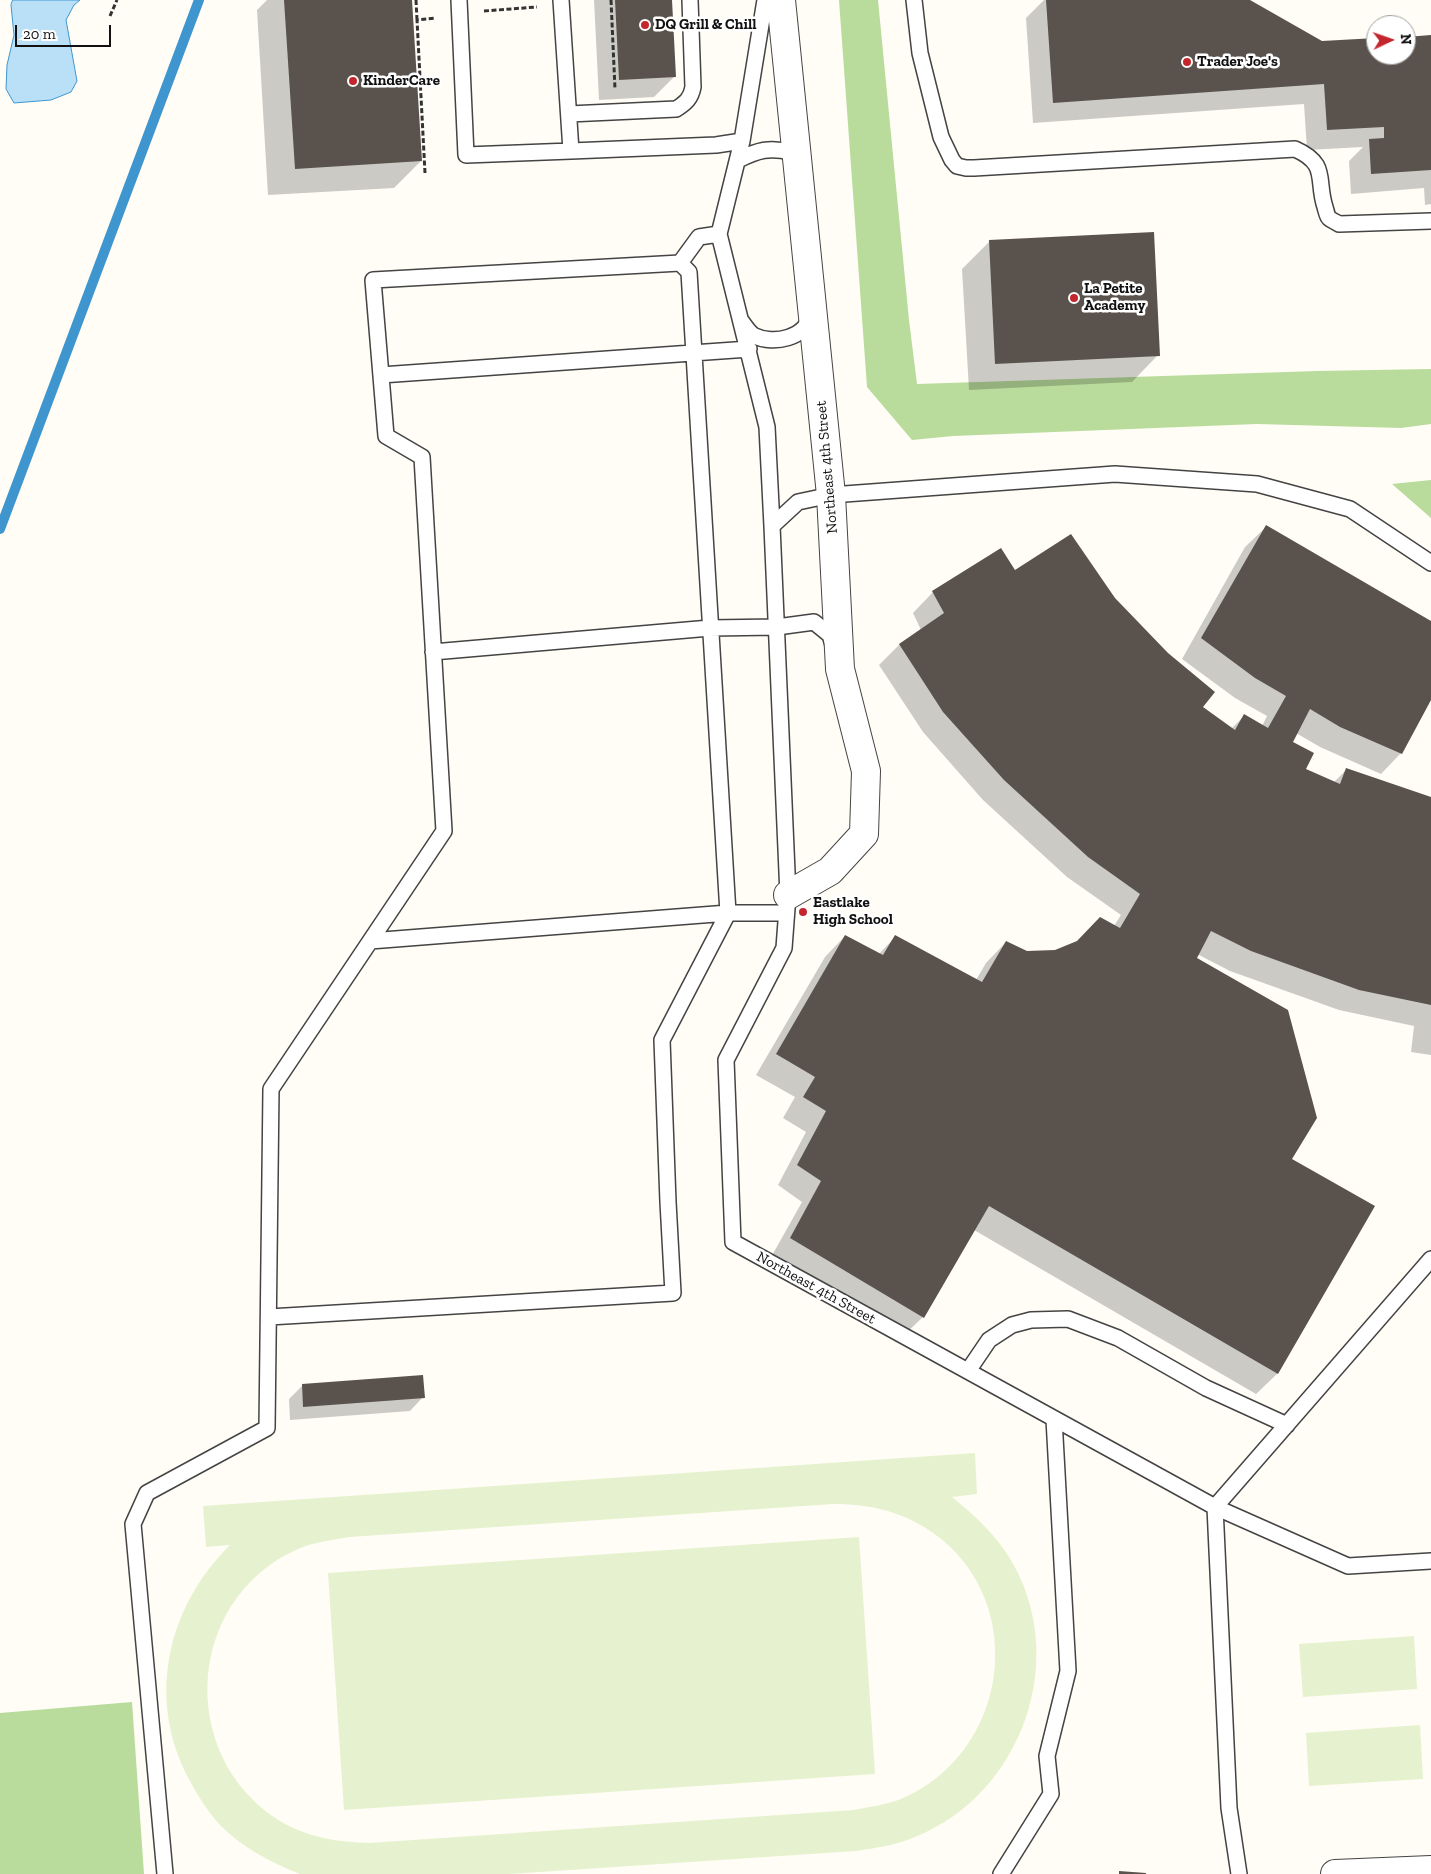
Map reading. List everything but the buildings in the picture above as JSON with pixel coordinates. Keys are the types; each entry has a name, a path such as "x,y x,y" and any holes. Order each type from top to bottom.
{"street":[{"name":"Northeast 4th Street","path":"781,0 831,495 840,669 866,771 864,834 830,871 787,904"},
{"path":"1336,1874 1431,1870"}],"lane":[{"path":"459,0 466,155 716,145 742,141"},
{"path":"561,0 571,151"},
{"path":"569,114 676,109 685,103 691,96 693,87 690,0"},
{"name":"Northeast 4th Street","path":"765,0 742,141 720,234 767,427 777,627 787,904 784,948 726,1060 734,1242 1215,1508 1348,1566 1431,1561"},
{"path":"914,0 920,53 941,137 957,166 974,168 1295,149 1305,154 1316,164 1320,175 1324,205 1329,218 1339,224 1431,220"},
{"path":"738,160 755,151 775,148 791,152 797,161"},
{"path":"680,263 699,237 720,234"},
{"path":"268,1317 673,1293 662,1040 728,914 688,272 680,263"},
{"path":"165,1874 133,1524 147,1493 267,1428 270,1089 444,831 422,457 386,436 373,280 680,263"},
{"path":"741,321 754,336 777,340 799,334 810,319 811,298"},
{"path":"381,375 749,349"},
{"path":"772,526 798,502 831,495 1115,474 1257,484 1350,509 1431,563"},
{"path":"433,652 710,628 777,627 814,622 830,635 840,669"},
{"path":"370,941 728,914 787,904"},
{"path":"1238,1874 1229,1808 1215,1508 1431,1259"},
{"path":"968,1371 989,1340 1012,1325 1031,1320 1068,1319 1118,1338 1206,1388 1287,1425"},
{"path":"1001,1874 1051,1794 1047,1756 1068,1671 1054,1419"}],"path":[{"path":"110,16 117,0"},
{"path":"416,0 417,20"},
{"path":"611,0 615,98"}],"green space":[{"path":"839,0 878,0 917,384 1431,369 1431,424 1401,428 1257,424 953,436 912,440 867,387"},
{"path":"1431,480 1431,518 1392,484"},
{"path":"975,1453 977,1494 952,1497 997,1540 1009,1557 1027,1596 1036,1636 1035,1678 1026,1718 1009,1756 984,1789 953,1817 915,1837 886,1846 856,1851 510,1874 300,1874 257,1854 220,1825 196,1792 176,1750 169,1719 166,1688 170,1657 178,1626 191,1597 208,1570 230,1545 206,1547 203,1506","holes":["845,1504 880,1509 903,1516 924,1527 958,1555 981,1590 993,1629 995,1669 986,1709 967,1745 939,1776 901,1799 853,1810 369,1843 329,1839 291,1827 254,1801 227,1766 212,1727 208,1686 214,1645 231,1606 259,1573 298,1549 350,1537"]},
{"path":"859,1537 875,1774 344,1810 328,1573"},
{"path":"1414,1636 1417,1689 1303,1697 1299,1644"},
{"path":"132,1702 144,1874 0,1874 0,1713"},
{"path":"1420,1725 1423,1779 1309,1786 1306,1733"}],"water":[{"path":"13,0 80,0 74,5 66,20 77,81 71,92 51,100 14,103 6,89 7,65 14,35 11,5"}],"waterway":[{"path":"0,529 199,0"}],"place":[{"name":"DQ Grill & Chill","path":"645,25"},
{"name":"Trader Joe's","path":"1187,62"},
{"name":"KinderCare","path":"353,81"},
{"name":"La Petite Academy","path":"1074,298"},
{"name":"Eastlake High School","path":"803,912"}]}
